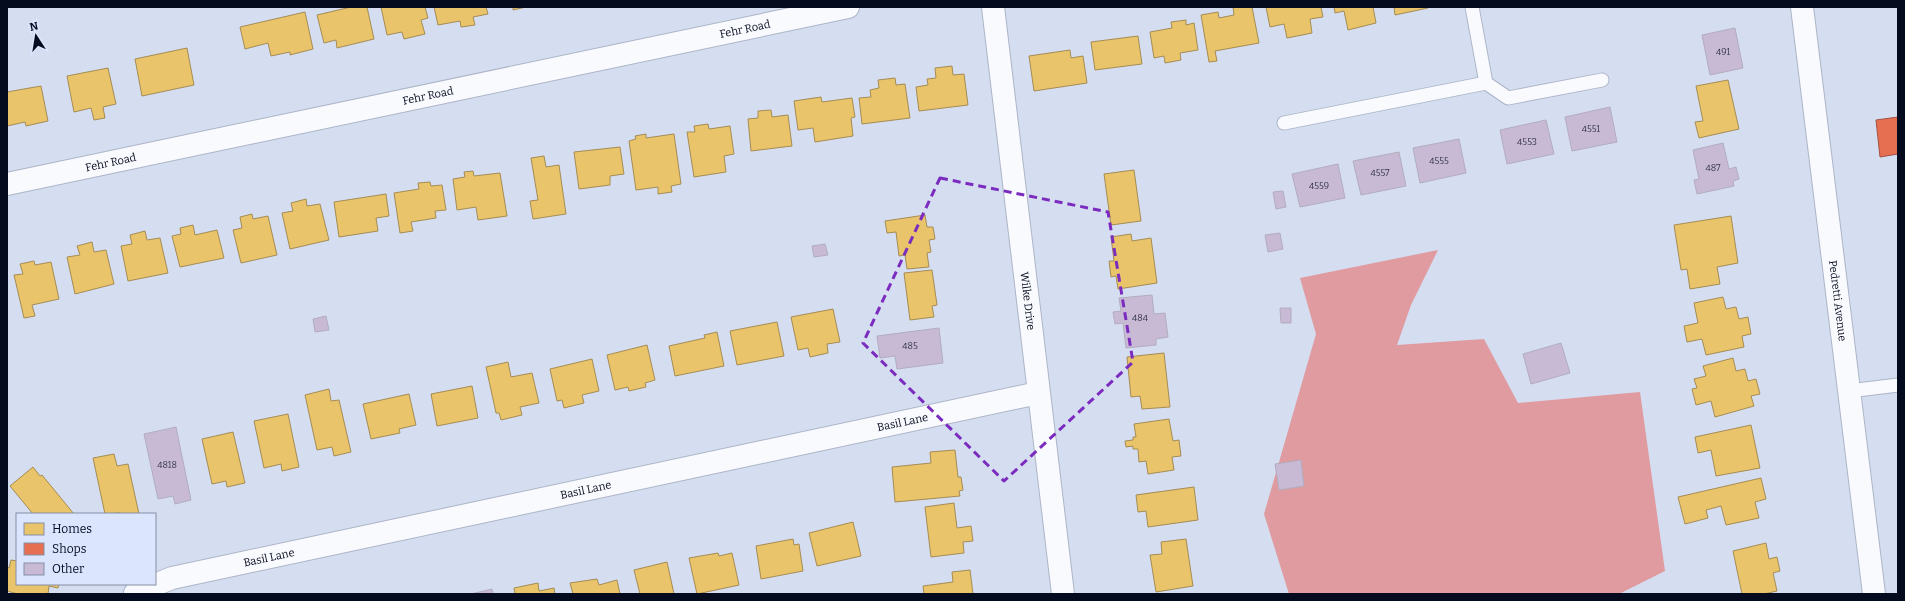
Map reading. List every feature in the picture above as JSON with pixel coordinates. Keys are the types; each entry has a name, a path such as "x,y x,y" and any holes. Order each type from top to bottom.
{"street":[{"name":"Fehr Road","path":"7,184 848,7"},
{"name":"Wilke Drive","path":"993,7 1063,594"},
{"name":"Pedretti Avenue","path":"1802,7 1874,594"},
{"name":"Basil Lane","path":"156,584 172,578 1038,392"},
{"name":"Basil Lane","path":"135,593 155,585"}],"lane":[{"path":"1472,7 1486,83 1508,98 1602,80"},
{"path":"1284,123 1486,83"},
{"path":"1849,391 1898,385"}],"highlighted area":[{"path":"940,178 1108,212 1133,362 1004,481 863,343"}],"shaded area":[{"path":"1438,250 1411,305 1397,345 1484,339 1518,403 1640,392 1665,571 1619,594 1289,594 1264,514 1316,334 1300,278"}],"building: Homes":[{"path":"351,7 367,7 374,39 337,48 336,40 324,43 317,15"},
{"path":"381,7 425,7 428,18 421,20 425,34 404,39 402,32 387,35"},
{"path":"434,7 486,7 488,14 473,17 475,25 461,27 460,21 438,25"},
{"path":"513,7 526,7 513,10"},
{"path":"1233,7 1252,7 1259,43 1215,51 1217,61 1209,62 1201,15 1218,12 1219,18 1234,15"},
{"path":"1266,7 1321,7 1323,17 1310,19 1312,33 1287,38 1284,24 1270,27"},
{"path":"1334,7 1373,7 1376,23 1348,30 1344,11 1335,13"},
{"path":"1394,7 1428,7 1428,8 1395,15"},
{"path":"305,12 313,49 290,55 290,52 271,56 268,43 245,49 240,27"},
{"path":"1186,20 1186,25 1194,23 1198,50 1180,53 1181,60 1165,63 1164,56 1154,58 1150,32 1172,28 1171,22"},
{"path":"1138,36 1142,64 1095,70 1091,42"},
{"path":"187,48 194,85 142,96 135,59"},
{"path":"1070,50 1071,58 1083,56 1087,83 1034,91 1029,56"},
{"path":"952,66 953,75 964,74 968,105 919,111 916,87 928,85 927,79 936,78 935,68"},
{"path":"108,68 116,104 103,107 105,118 94,120 91,108 74,112 67,76"},
{"path":"895,78 896,85 905,84 910,118 862,124 859,98 871,97 870,90 879,88 878,80"},
{"path":"1728,80 1739,129 1699,138 1695,122 1703,121 1696,86"},
{"path":"41,86 48,121 26,126 25,122 7,126 7,92"},
{"path":"821,97 822,102 852,98 855,117 851,118 853,136 815,142 813,128 798,130 794,101"},
{"path":"771,110 772,117 788,115 792,146 751,151 748,119 758,118 758,111"},
{"path":"708,124 709,129 730,126 734,154 724,156 726,172 694,177 687,132 695,132 694,126"},
{"path":"646,134 646,138 674,134 681,184 671,186 672,192 658,194 658,187 636,190 629,141 636,139 635,136"},
{"path":"620,147 624,174 610,176 610,185 579,189 574,152"},
{"path":"544,156 546,167 559,165 566,214 533,219 530,201 538,200 531,158"},
{"path":"1134,170 1141,221 1111,225 1104,174"},
{"path":"473,171 474,176 500,173 507,216 478,220 476,207 457,210 453,179 465,177 464,172"},
{"path":"430,182 431,186 442,185 446,210 435,211 436,218 411,222 413,231 400,233 394,193 419,189 418,183"},
{"path":"386,194 389,216 376,218 378,231 339,237 334,202"},
{"path":"306,199 307,206 320,204 329,240 290,249 282,213 293,211 291,203"},
{"path":"252,214 253,219 268,216 277,255 241,263 233,230 242,228 240,217"},
{"path":"925,215 927,227 933,227 935,239 929,240 931,252 927,253 929,267 907,269 905,255 899,256 896,232 887,233 885,221"},
{"path":"1731,216 1738,263 1717,267 1720,284 1690,289 1687,269 1681,270 1674,225"},
{"path":"193,225 195,235 217,230 224,258 180,267 172,236 181,234 180,228"},
{"path":"145,231 147,240 160,238 168,273 128,281 121,246 132,244 130,235"},
{"path":"1131,234 1132,241 1151,238 1157,283 1118,289 1116,276 1111,277 1109,261 1114,261 1111,237"},
{"path":"92,242 94,252 106,250 114,284 75,294 67,257 80,255 77,246"},
{"path":"34,261 35,265 51,262 59,299 32,305 35,316 24,318 14,275 23,274 20,264"},
{"path":"932,270 937,305 932,306 934,317 910,320 904,273"},
{"path":"1723,297 1726,309 1736,307 1739,319 1748,317 1751,334 1742,336 1744,347 1706,355 1702,339 1687,342 1684,326 1698,323 1694,303"},
{"path":"833,309 840,342 827,344 828,353 810,357 808,348 798,350 791,317"},
{"path":"777,322 784,356 737,365 730,331"},
{"path":"717,332 724,366 675,376 669,346 705,338 704,335"},
{"path":"647,345 655,380 645,383 646,387 629,391 628,387 615,390 607,355"},
{"path":"1164,353 1170,407 1142,409 1140,396 1131,397 1127,357"},
{"path":"1733,358 1736,371 1745,369 1748,381 1756,379 1760,394 1751,396 1754,406 1715,417 1711,401 1696,405 1692,389 1697,388 1694,379 1706,376 1703,366"},
{"path":"592,359 599,391 582,395 584,403 564,408 562,400 557,401 550,369"},
{"path":"508,362 511,377 532,373 539,403 520,407 522,415 501,420 499,413 496,413 486,367"},
{"path":"472,386 478,418 437,426 431,394"},
{"path":"329,389 331,401 339,400 351,452 334,456 332,447 317,450 305,395"},
{"path":"409,394 416,425 399,429 400,433 371,439 363,404"},
{"path":"288,414 299,467 282,471 281,464 264,468 254,421"},
{"path":"1169,419 1173,441 1179,440 1181,456 1172,457 1174,470 1148,474 1146,461 1139,462 1138,449 1133,449 1133,446 1126,447 1125,441 1133,440 1133,437 1136,437 1134,424"},
{"path":"1751,425 1760,468 1716,476 1711,450 1698,453 1695,437"},
{"path":"233,432 245,483 227,487 226,481 212,484 202,439"},
{"path":"955,450 958,477 961,477 963,490 959,491 960,496 895,502 892,467 931,463 930,452"},
{"path":"114,454 117,466 128,464 139,513 105,513 93,458"},
{"path":"33,467 40,476 42,475 73,513 32,513 10,486"},
{"path":"1761,478 1766,499 1755,502 1759,518 1726,525 1721,506 1706,510 1708,518 1685,524 1678,497"},
{"path":"1194,487 1198,520 1148,527 1146,511 1138,512 1136,495"},
{"path":"954,503 957,528 971,526 973,541 963,542 964,553 931,557 925,507"},
{"path":"853,522 861,556 817,566 809,533"},
{"path":"793,539 794,545 799,544 803,571 761,579 756,546"},
{"path":"1186,539 1193,586 1156,592 1150,555 1162,554 1161,542"},
{"path":"1766,543 1769,559 1777,557 1780,571 1773,573 1777,591 1764,594 1742,594 1733,551"},
{"path":"718,553 719,556 732,553 739,585 697,594 689,558"},
{"path":"11,560 16,561 16,585 59,585 58,588 49,586 48,594 18,594 7,591 7,567 9,568"},
{"path":"667,562 674,594 640,594 634,570"},
{"path":"970,570 973,594 924,594 923,586 953,582 952,572"},
{"path":"597,579 599,585 617,580 620,594 573,594 570,583"},
{"path":"538,583 539,591 554,588 555,594 515,594 514,588"}],"building: Shops":[{"path":"1898,117 1898,154 1880,157 1876,120"}],"building: Other":[{"path":"1735,28 1743,68 1710,75 1702,35"},
{"path":"1610,107 1617,142 1572,151 1565,117"},
{"path":"1546,120 1554,154 1507,164 1500,130"},
{"path":"1459,139 1466,173 1420,183 1413,148"},
{"path":"1723,143 1729,169 1736,167 1739,179 1733,181 1734,186 1697,194 1694,180 1699,179 1693,150"},
{"path":"1399,152 1406,186 1361,195 1353,161"},
{"path":"1338,164 1345,198 1300,207 1292,174"},
{"path":"1283,191 1286,207 1276,209 1273,192"},
{"path":"1280,233 1283,249 1268,252 1265,235"},
{"path":"825,244 828,255 814,257 812,246"},
{"path":"1152,295 1154,314 1165,313 1168,337 1156,339 1156,345 1126,348 1123,323 1115,324 1113,312 1121,311 1119,298"},
{"path":"1280,308 1291,308 1291,323 1281,323"},
{"path":"326,316 329,330 315,332 313,319"},
{"path":"939,328 943,363 897,369 895,356 880,358 877,336"},
{"path":"1561,343 1570,373 1531,384 1523,354"},
{"path":"176,427 191,500 175,504 173,496 158,499 144,434"},
{"path":"1301,460 1304,486 1279,490 1275,464"},
{"path":"492,589 493,594 471,594"}]}
